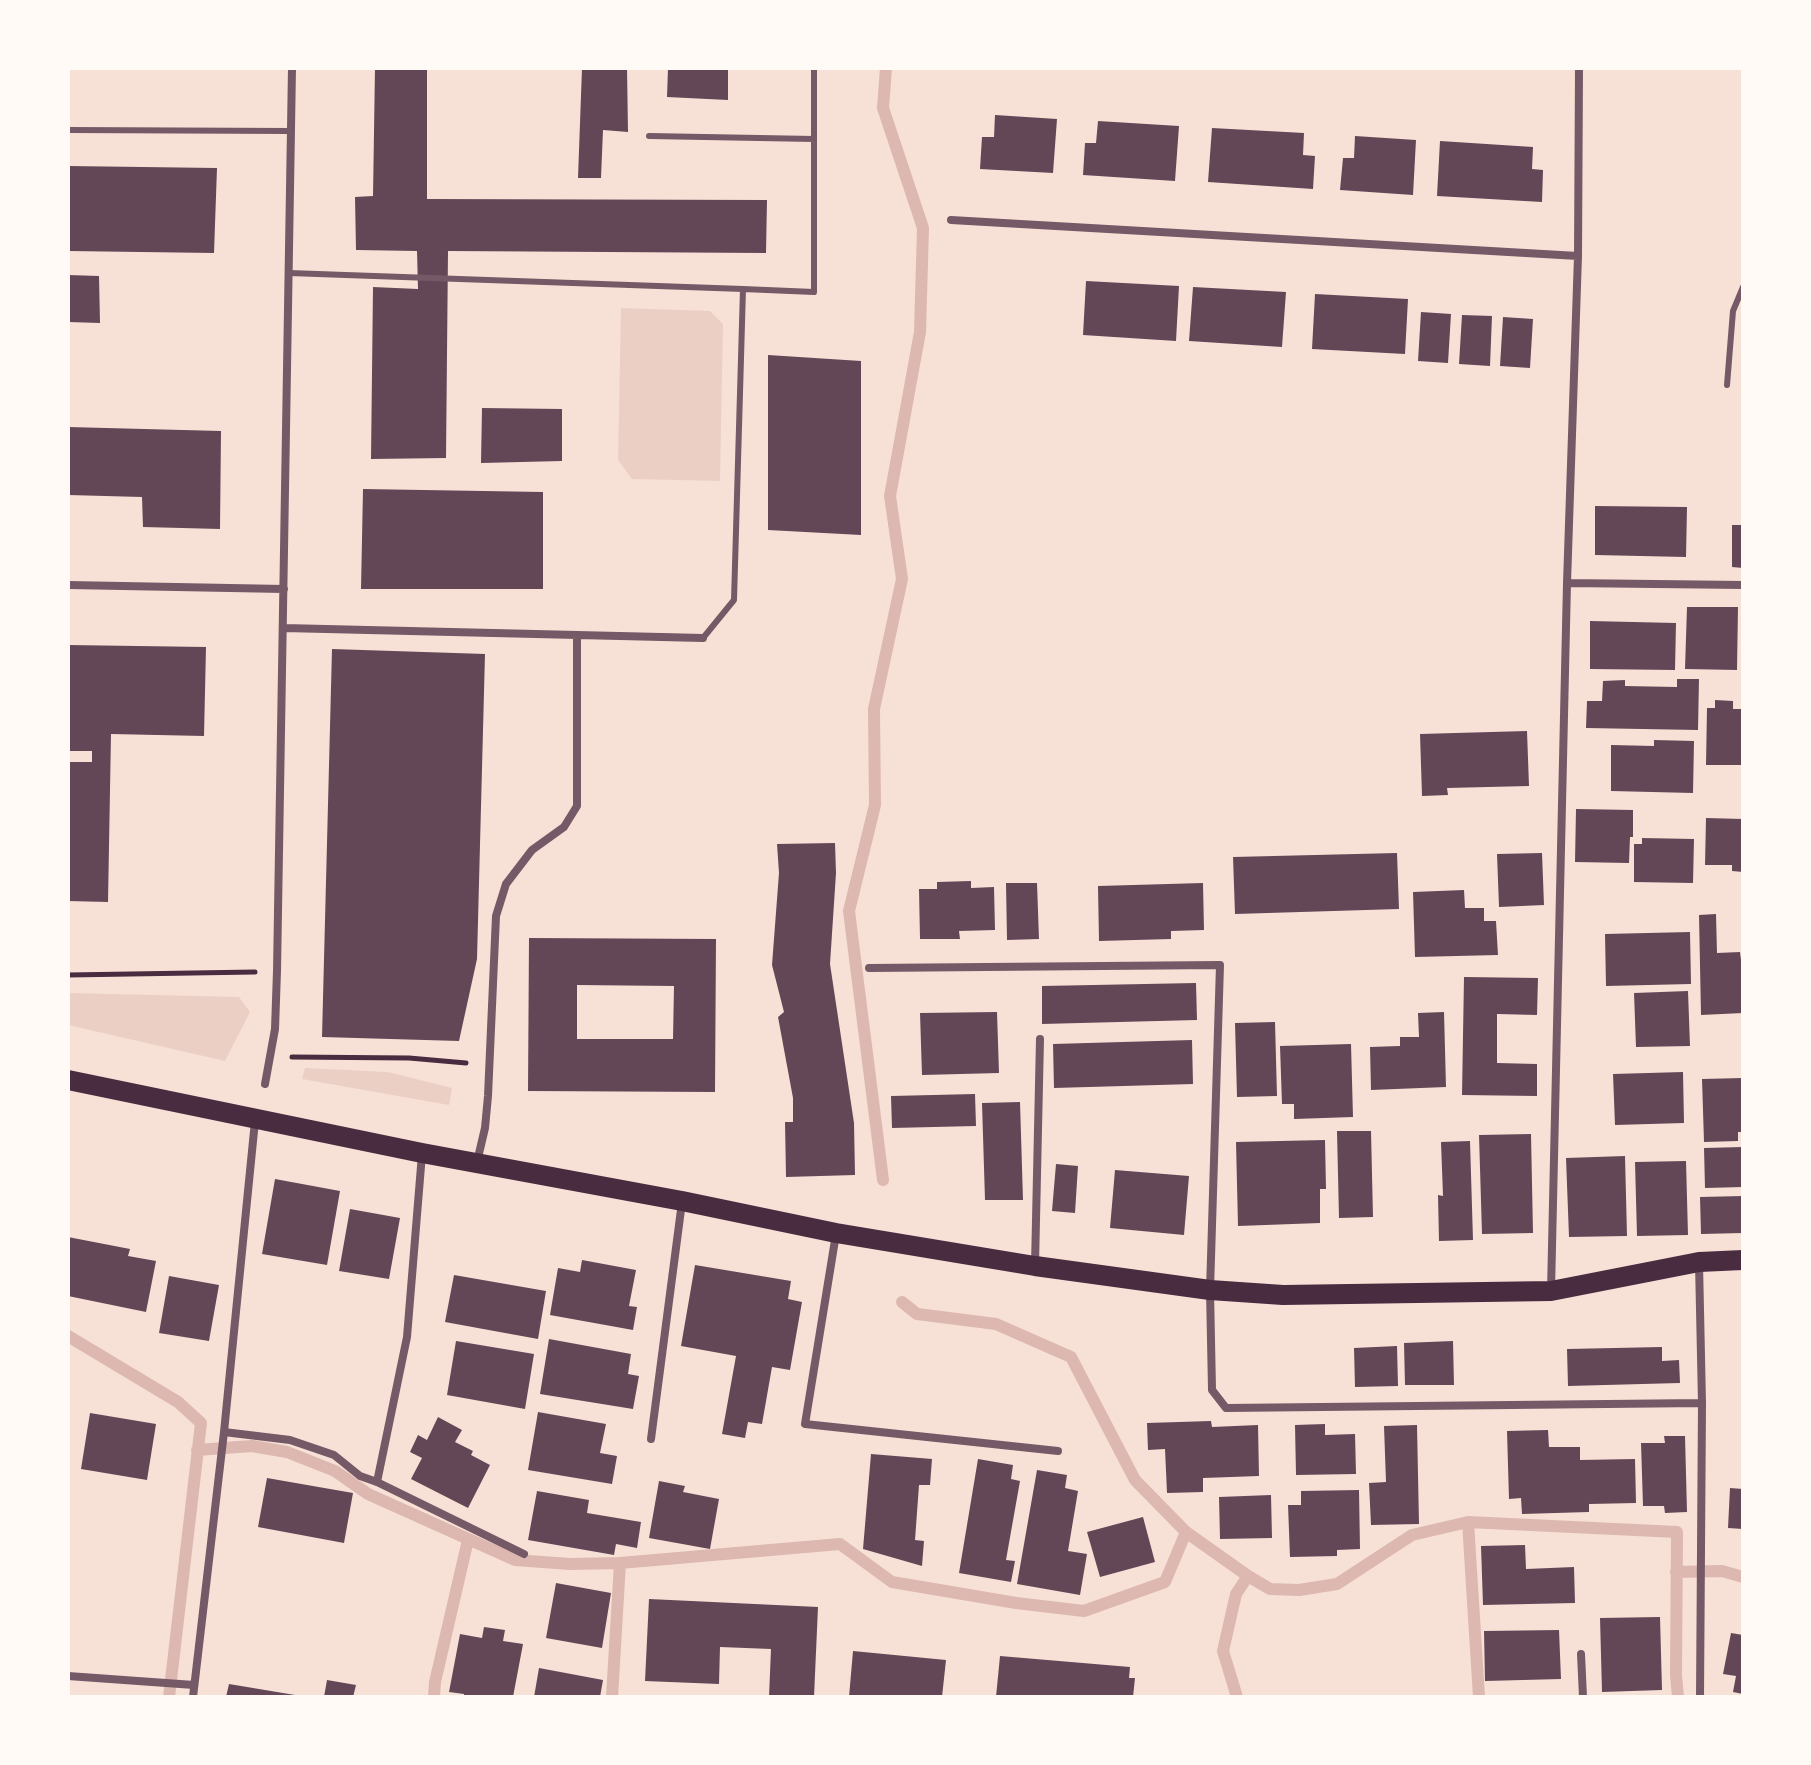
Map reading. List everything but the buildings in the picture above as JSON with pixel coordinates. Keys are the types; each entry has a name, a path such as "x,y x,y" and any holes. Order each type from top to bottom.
{"main road":[{"path":"68,1080 422,1153 836,1233 1035,1266 1210,1290 1283,1295 1551,1291 1699,1262 1743,1260"}],"street":[{"path":"265,1084 275,1029 277,971 292,68"},
{"path":"1551,1291 1567,583 1578,256 1579,68"},
{"path":"951,220 1578,256"},
{"path":"1567,583 1743,585"},
{"path":"68,585 284,589"},
{"path":"284,628 703,638"},
{"path":"477,1163 485,1128 496,916 506,884 532,850 564,827 577,806 577,635"},
{"path":"869,968 1220,965 1210,1290 1212,1390 1226,1408 1702,1403"},
{"path":"1035,1266 1040,1039"},
{"path":"193,1697 224,1432 255,1118"},
{"path":"377,1482 407,1337 422,1153"},
{"path":"651,1439 682,1201"},
{"path":"836,1233 805,1424 1058,1451"},
{"path":"1699,1262 1702,1403 1700,1697"},
{"path":"224,1432 290,1440 334,1455 360,1476 524,1554"},
{"path":"1581,1654 1583,1697"},
{"path":"68,1676 194,1685"}],"lane":[{"path":"289,273 814,292 814,68"},
{"path":"68,130 291,131"},
{"path":"649,136 814,139"},
{"path":"1727,385 1733,311 1743,287"},
{"path":"703,638 734,600 743,289"}],"path":[{"path":"68,975 277,971"},
{"path":"271,1056 409,1058 489,1066"}],"shaded area":[{"path":"621,308 710,311 723,324 720,481 632,479 618,460"},
{"path":"68,993 239,997 250,1012 225,1061 68,1025"},
{"path":"305,1068 388,1072 452,1088 449,1105 302,1079"}],"waterway":[{"path":"883,1180 849,911 875,805 874,709 902,579 890,496 920,332 923,228 883,108 886,68"},
{"path":"902,1302 917,1314 996,1324 1071,1357 1135,1480 1186,1532 1270,1589 1299,1590 1337,1584 1412,1535 1468,1522 1677,1532 1678,1697"},
{"path":"68,1336 178,1402 201,1423 169,1697"},
{"path":"197,1450 252,1446 287,1452 335,1471 368,1494 515,1560 570,1564 620,1563"},
{"path":"1468,1522 1479,1697"},
{"path":"612,1697 620,1563 840,1544 892,1582 1084,1611 1165,1582 1186,1532"},
{"path":"434,1697 468,1540"},
{"path":"1676,1572 1722,1571 1743,1577"},
{"path":"1237,1697 1223,1651 1236,1594 1248,1576"}]}
